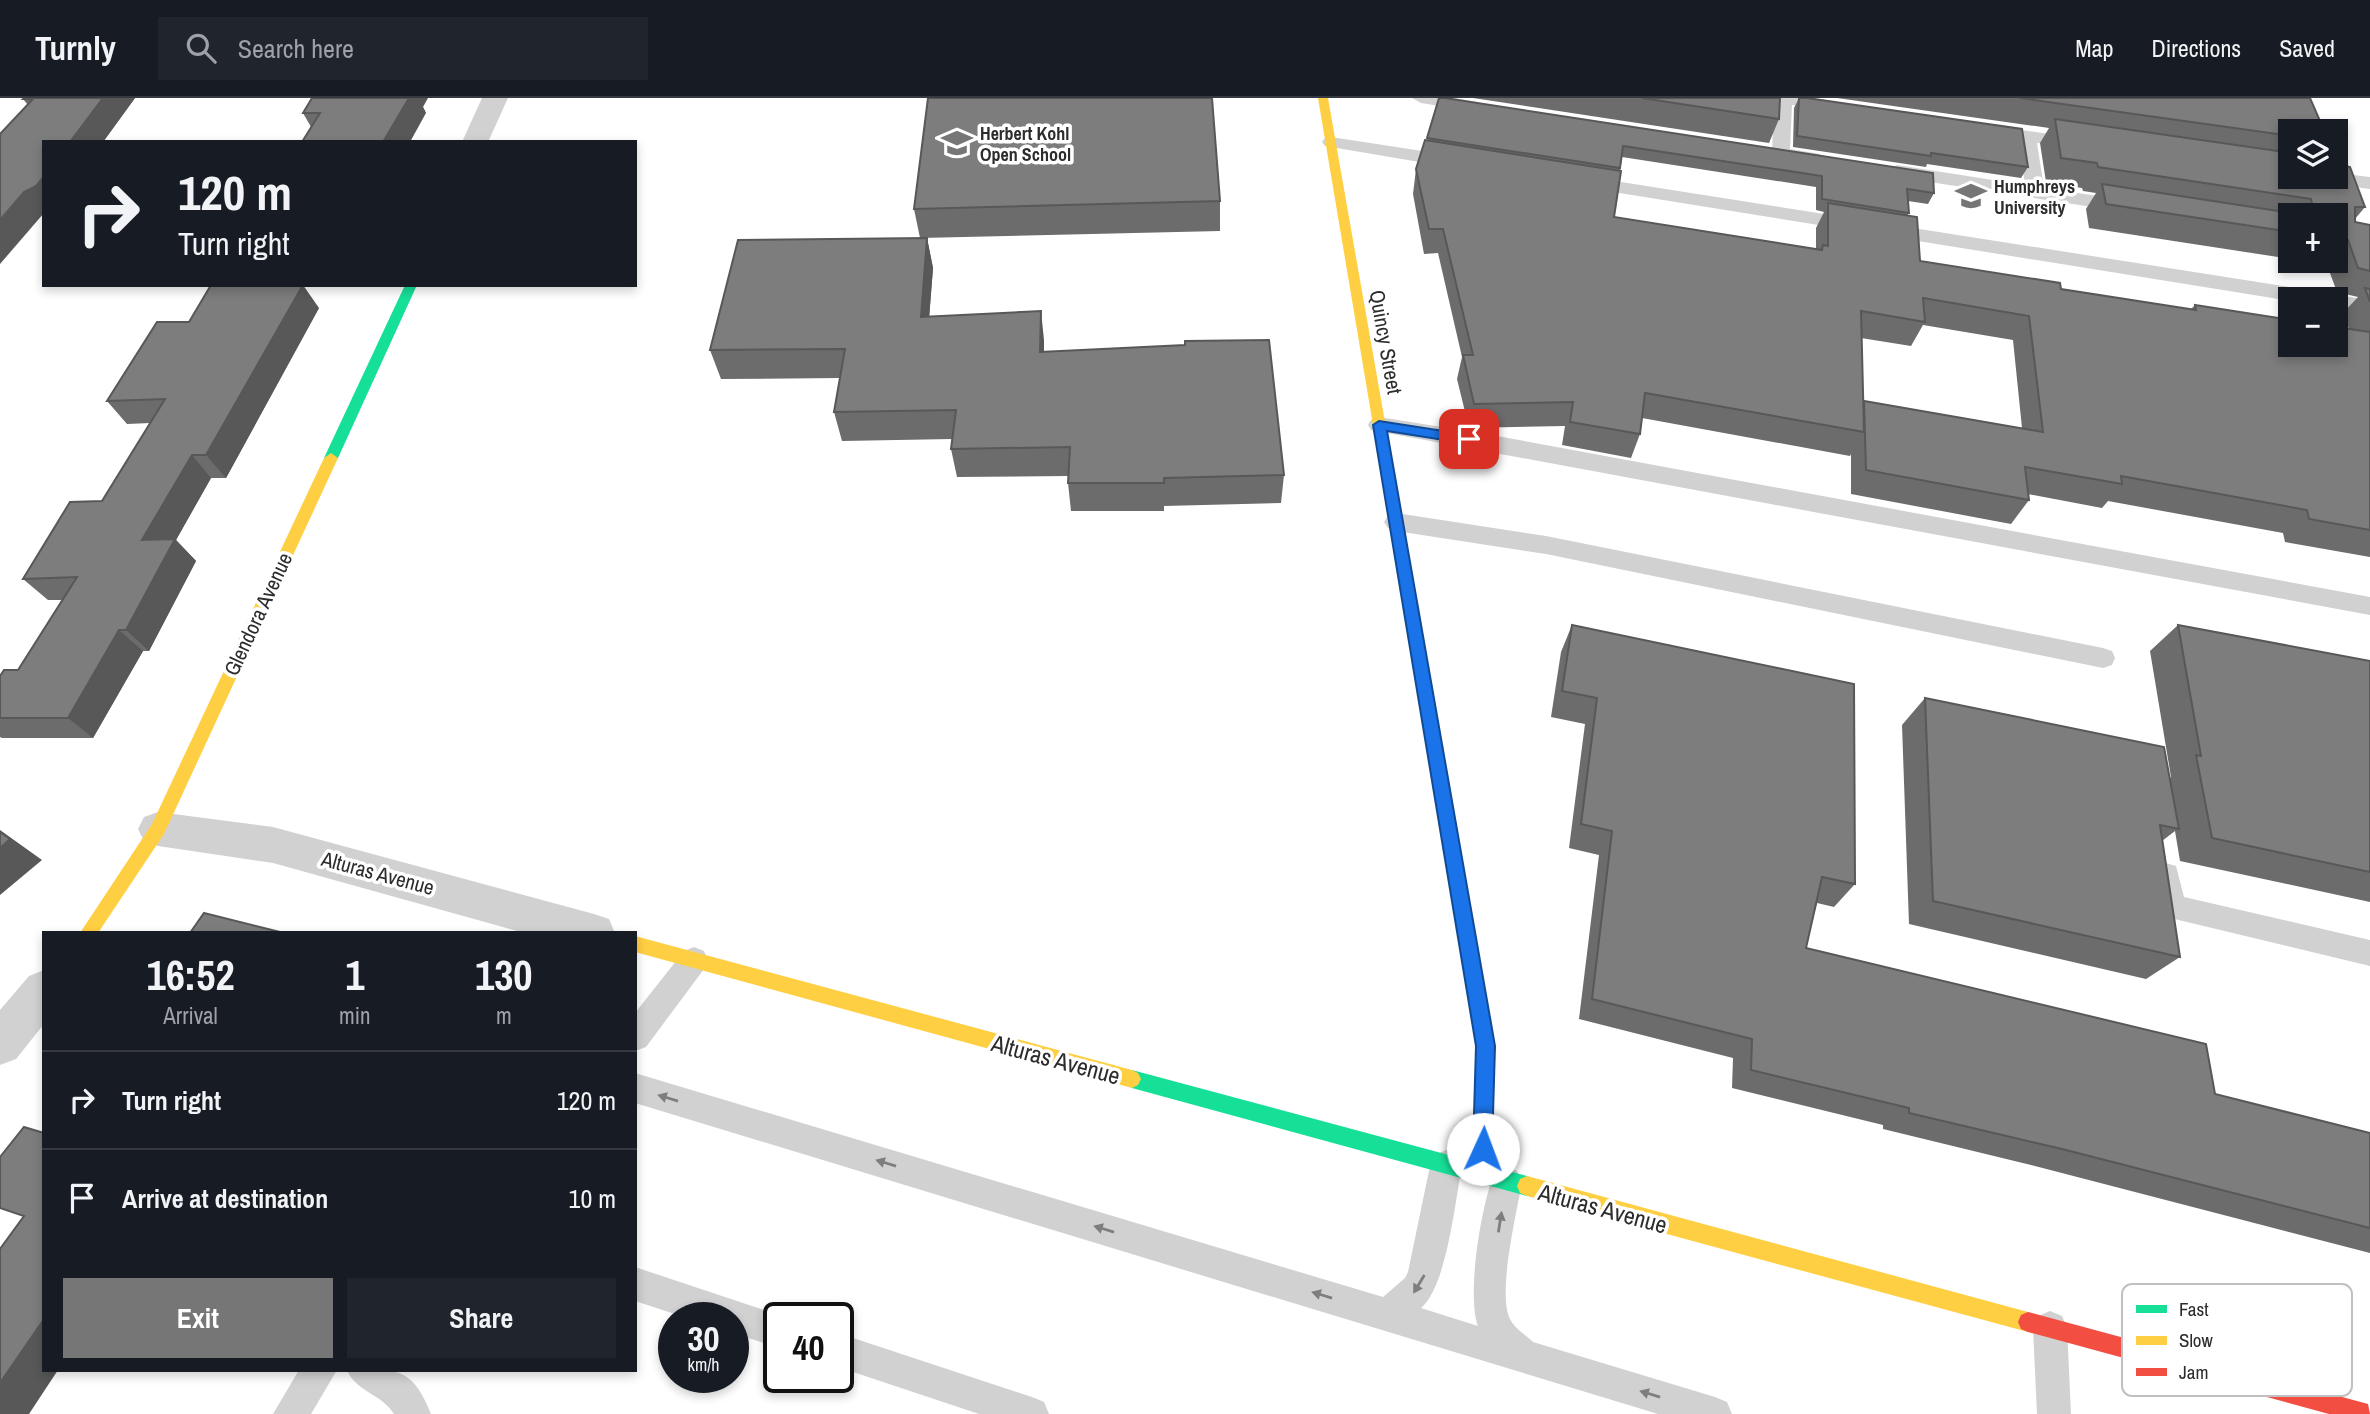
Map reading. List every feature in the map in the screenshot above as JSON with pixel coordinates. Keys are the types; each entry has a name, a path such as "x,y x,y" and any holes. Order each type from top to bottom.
{"street":[{"path":"476,140 495,98"},
{"name":"Quincy Street","path":"1323,98 1486,1046 1494,1179"},
{"name":"Glendora Avenue","path":"89,931 158,829 410,287"},
{"name":"Alturas Avenue","path":"158,829 273,845 587,931"},
{"name":"Alturas Avenue","path":"637,945 2122,1347"},
{"path":"0,1044 42,992"},
{"name":"Alturas Avenue","path":"2301,1396 2368,1414"}],"lane":[{"path":"1421,98 1485,108"},
{"path":"1832,161 1774,152 1782,98 1850,109"},
{"path":"1972,127 2092,145"},
{"path":"2027,136 2035,192"},
{"path":"1331,142 1471,164"},
{"path":"1883,169 2143,209"},
{"path":"1567,180 2278,292"},
{"path":"2348,180 2370,183"},
{"path":"2348,304 2370,307"},
{"path":"1379,425 1492,443 2370,606"},
{"path":"1395,522 1546,545 2103,658"},
{"path":"2163,855 2172,907 2370,953"},
{"path":"637,1034 694,960"},
{"path":"637,1089 1715,1414"},
{"path":"1387,1315 1417,1290 1424,1276 1446,1166"},
{"path":"1494,1179 1490,1292 1493,1322 1522,1356"},
{"path":"637,1285 763,1326"},
{"path":"2050,1328 2054,1414"},
{"path":"854,1355 1032,1414"},
{"path":"290,1414 319,1372"},
{"path":"367,1372 400,1392 414,1414"}],"building":[{"path":"103,98 72,140 42,140 42,178 36,186 24,192 0,220 0,134 33,99 23,99"},
{"path":"312,98 409,98 384,140 303,140 320,113 303,113"},
{"path":"928,98 1212,98 1220,201 914,209"},
{"path":"1439,98 1933,173 1934,193 1907,189 1909,213 1822,199 1822,176 1623,146 1620,168 1427,138"},
{"path":"1642,98 1780,98 1779,119"},
{"path":"1799,98 2022,129 2028,167 1797,136"},
{"path":"2020,98 2310,98 2319,119 2278,119 2278,134"},
{"path":"2055,119 2278,151 2278,189 2348,189 2350,167 2365,207 2355,207 2355,222 2370,225 2370,271 2358,268 2348,240 2348,203 2312,203 2311,199 2098,167 2097,163 2061,158"},
{"path":"1425,140 1621,171 1614,217 1822,250 1823,245 1828,246 1828,203 1917,217 1920,261 2060,283 2061,289 2196,310 2195,305 2278,318 2278,357 2348,357 2348,329 2370,332 2370,530 2309,519 2307,510 2121,476 2122,484 2025,467 2029,500 1866,470 1864,401 2043,432 2029,316 1923,298 1925,322 1861,311 1864,432 1645,393 1640,434 1570,422 1573,402 1474,404 1463,355 1473,355 1443,229 1429,229 1416,169"},
{"path":"2102,184 2278,211 2278,230 2106,204"},
{"path":"927,238 921,317 1041,311 1040,352 1185,345 1185,341 1269,340 1284,475 1164,478 1164,483 1068,483 1070,447 951,449 956,410 834,412 845,349 710,350 738,240"},
{"path":"210,287 302,287 206,455 192,455 142,540 175,539 126,630 119,630 68,718 0,718 0,676 4,670 18,670 77,577 23,579 70,502 102,501 165,399 107,401 157,322 189,322"},
{"path":"2365,288 2370,289 2370,302"},
{"path":"1572,625 1854,684 1855,884 1822,877 1806,948 2206,1044 2215,1094 2370,1133 2370,1228 2062,1149 1909,1113 1909,1108 1751,1070 1752,1039 1592,999 1612,831 1581,824 1597,698 1562,691"},
{"path":"2178,625 2370,661 2370,872 2212,838 2196,755 2201,756"},
{"path":"1925,698 2164,747 2179,829 2160,825 2180,957 1933,901"},
{"path":"0,832 10,839 0,848"},
{"path":"204,913 276,931 191,931"},
{"path":"24,1127 42,1132 42,1322 0,1383 0,1249 24,1216 0,1208 0,1157"}],"traffic: fast":[{"path":"331,458 410,287"},
{"path":"1132,1079 1527,1186"}],"traffic: slow":[{"path":"1323,98 1413,621"},
{"path":"89,931 158,829 331,458"},
{"path":"1463,914 1486,1046 1482,1175"},
{"path":"637,945 1132,1079"},
{"path":"1527,1186 2028,1322"}],"traffic: jam":[{"path":"1413,621 1463,914"},
{"path":"2028,1322 2122,1347"},
{"path":"2301,1396 2368,1414"}],"place":[{"name":"Herbert Kohl Open School","path":"957,143"},
{"name":"Humphreys University","path":"1971,196"}],"route":[{"path":"1469,439 1379,425 1486,1046 1483,1149"}]}
